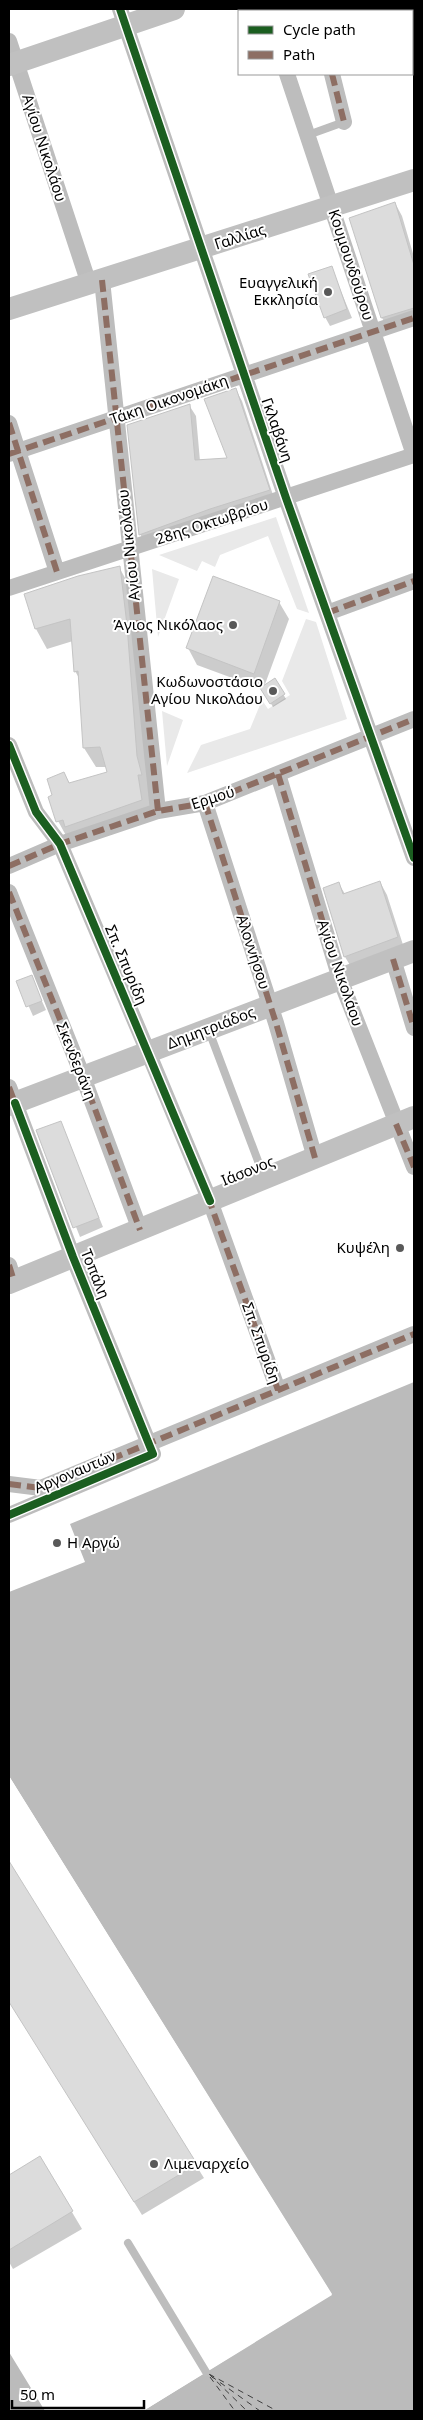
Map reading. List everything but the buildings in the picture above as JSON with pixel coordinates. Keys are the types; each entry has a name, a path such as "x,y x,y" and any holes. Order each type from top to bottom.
{"main road":[{"path":"12,64 123,17 174,9"},
{"name":"Γαλλίας","path":"9,309 414,180"},
{"name":"Δημητριάδος","path":"11,1098 83,1077 414,951"},
{"name":"Ιάσονος","path":"11,1276 73,1257 405,1121"}],"street":[{"name":"Γκλαβάνη","path":"123,17 286,498 414,858"},
{"name":"Αγίου Νικολάου","path":"9,41 12,64 95,282 116,419 158,811"},
{"name":"Κουμουνδούρου","path":"287,75 414,455"},
{"path":"332,75 344,122"},
{"name":"Τάκη Οικονομάκη","path":"13,453 414,318"},
{"path":"9,423 13,453 57,572"},
{"name":"28ης Οκτωβρίου","path":"9,588 414,455"},
{"path":"327,612 414,581"},
{"name":"Ερμού","path":"9,866 60,844 158,811 205,803 414,719"},
{"name":"Σπ. Σπυρίδη","path":"9,745 36,812 60,844 148,1052 210,1201 278,1390"},
{"name":"Αγίου Νικολάου","path":"278,774 340,979 405,1121 414,1167"},
{"name":"Αλοννήσου","path":"205,803 270,1006 315,1158"},
{"name":"Σκενδεράνη","path":"9,892 83,1077 140,1230"},
{"path":"394,959 414,1028"},
{"name":"Τοπάλη","path":"11,1098 150,1448"},
{"name":"Αργοναυτών","path":"9,1515 278,1390 414,1334"},
{"name":"Αργοναυτών","path":"9,1484 41,1488 150,1448"}],"lane":[{"path":"308,135 344,122"},
{"path":"208,1029 265,1179"},
{"path":"128,2243 206,2372"}],"shaded area":[{"path":"276,517 309,613 297,609 268,536 220,555 215,567 202,561 197,571 159,555"},
{"path":"152,569 179,579 158,637"},
{"path":"306,619 316,622 347,719 187,773 201,745 250,729 262,700 268,709 290,695 282,681"},
{"path":"162,711 183,720 167,766"},
{"path":"414,1382 414,2411 143,2411 332,2294 9,1776 9,1592 85,1562 70,1524"},
{"path":"9,2352 45,2411 9,2411"}],"pier":[{"path":"9,1776 332,2295 143,2411 141,2411 142,2409 329,2294 9,1781"}],"ferry route":[{"path":"209,2374 277,2411"},
{"path":"209,2374 247,2411"},
{"path":"211,2376 260,2411"},
{"path":"210,2377 235,2411"}],"marked path":[{"path":"332,75 344,122"},
{"path":"102,280 158,811"},
{"path":"9,454 414,318"},
{"path":"9,423 57,572"},
{"path":"327,613 414,581"},
{"path":"9,866 60,844 158,811 205,803 414,719"},
{"path":"278,774 340,979"},
{"path":"205,803 276,1023 315,1158"},
{"path":"9,892 83,1077 140,1230"},
{"path":"393,959 414,1028"},
{"path":"9,1087 15,1103"},
{"path":"396,1124 414,1167"},
{"path":"208,1197 278,1390"},
{"path":"9,1265 14,1281"},
{"path":"9,1484 41,1488 414,1334"}],"cycle path":[{"path":"120,9 286,498 414,858"},
{"path":"9,745 36,812 60,844 210,1201"},
{"path":"9,1515 153,1454 73,1257 15,1103"}],"place":[{"name":"Ευαγγελική Εκκλησία","path":"328,292"},
{"name":"Άγιος Νικόλαος","path":"233,625"},
{"name":"Κωδωνοστάσιο Αγίου Νικολάου","path":"273,691"},
{"name":"Κυψέλη","path":"400,1248"},
{"name":"Η Αργώ","path":"57,1543"},
{"name":"Λιμεναρχείο","path":"154,2164"}]}
